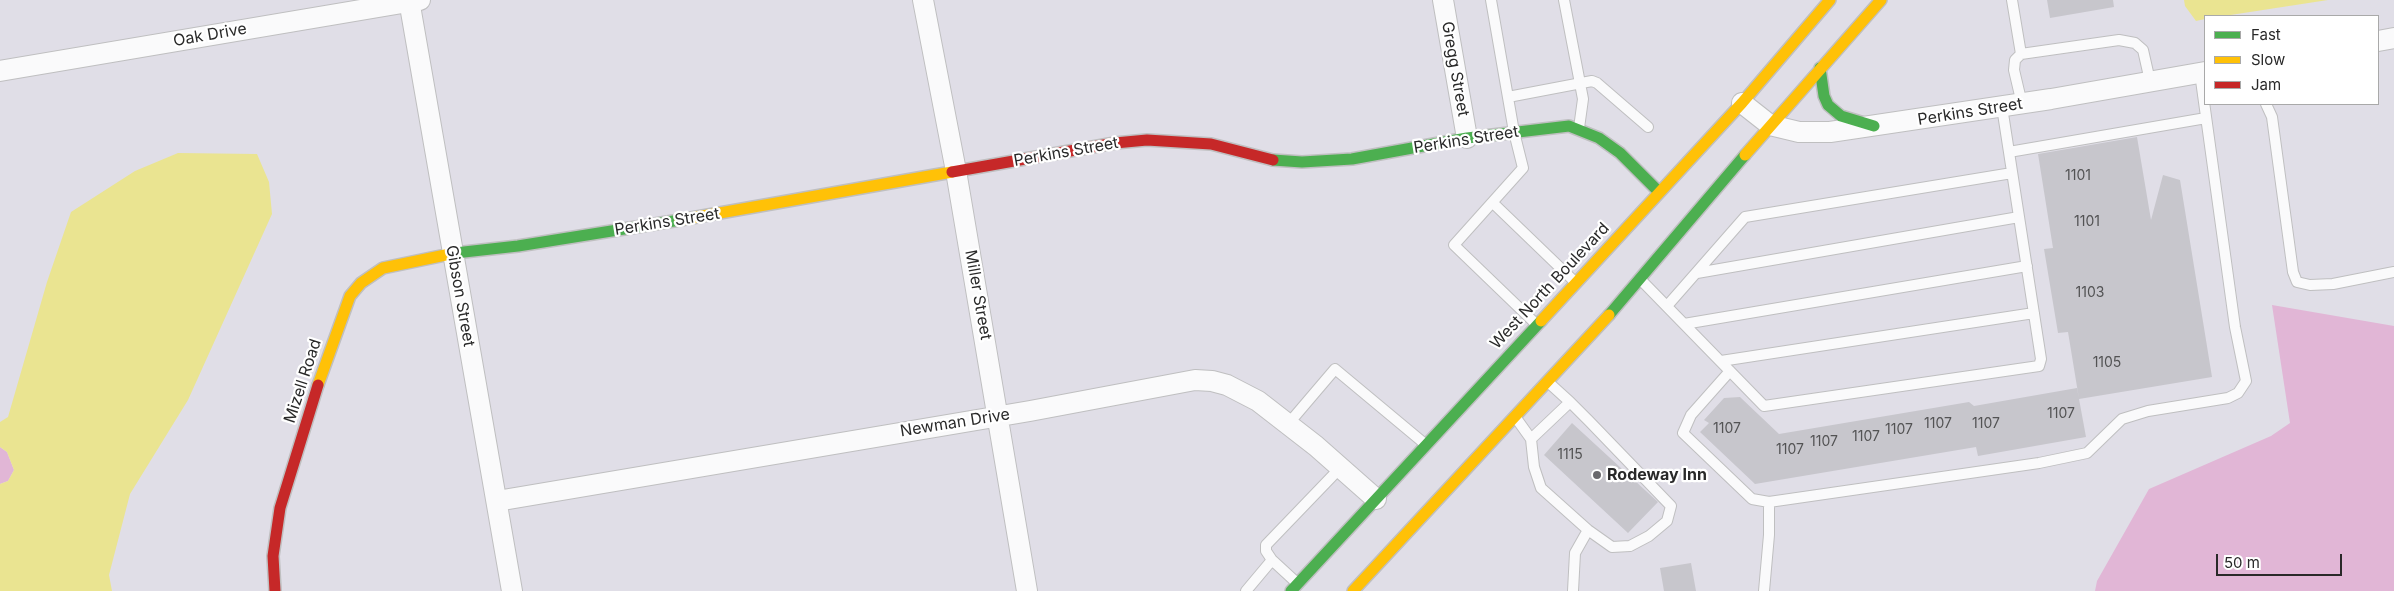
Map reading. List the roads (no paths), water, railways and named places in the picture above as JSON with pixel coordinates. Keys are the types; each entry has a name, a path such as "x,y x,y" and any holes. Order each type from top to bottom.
{"main road":[{"name":"West North Boulevard","path":"1294,587 1742,103 1830,0"},
{"path":"1352,591 1640,278 1770,125 1881,0"},
{"path":"1820,68 1824,96 1828,104 1841,116 1874,126"},
{"name":"Perkins Street","path":"453,253 518,246 710,215 1114,143 1147,140 1211,144 1269,160 1302,162 1352,159 1467,138 1555,126 1578,129 1599,138 1620,153 1659,192"},
{"name":"Mizell Road","path":"275,591 273,556 286,484 322,371 350,296 361,283 383,268 453,253"}],"street":[{"name":"Miller Street","path":"923,0 956,171 999,416 1027,591"},
{"name":"Gregg Street","path":"1443,0 1467,138"},
{"name":"Oak Drive","path":"0,71 413,1"},
{"name":"Gibson Street","path":"413,1 453,253 512,591"},
{"path":"2379,41 2394,38"},
{"name":"Perkins Street","path":"1742,103 1770,125 1799,132 1830,132 2022,104 2202,72"},
{"name":"Newman Drive","path":"497,501 999,416 1195,380 1212,381 1227,385 1258,401 1289,423 1376,498"}],"lane":[{"path":"1491,0 1514,132 1523,168 1454,245 1536,325"},
{"path":"1564,0 1583,99 1578,129"},
{"path":"2012,0 2021,54"},
{"path":"2022,104 2014,70 2015,60 2021,54 2119,40 2134,43 2143,50 2150,82"},
{"path":"2202,72 2204,95"},
{"path":"1508,97 1580,83 1597,83 1648,127"},
{"path":"1730,370 1691,414 1683,433 1752,499 1769,502 2029,464 2087,453 2122,420 2148,411 2228,398 2238,393 2246,381 2234,327 2205,105"},
{"path":"2266,105 2272,117 2293,272 2297,282 2310,285 2333,284 2394,272"},
{"path":"1640,278 1764,406 2039,366 2041,359 2002,107"},
{"path":"2009,152 2206,118"},
{"path":"1667,306 1745,217 2012,173"},
{"path":"1493,203 1575,282"},
{"path":"1696,273 2019,217"},
{"path":"1684,324 2027,266"},
{"path":"1720,361 2034,313"},
{"path":"1289,423 1335,369 1426,444"},
{"path":"1515,416 1531,440 1534,466 1541,488 1588,530 1612,547 1630,546 1649,536 1667,520 1671,506 1570,402 1547,381"},
{"path":"1531,440 1570,402"},
{"path":"1294,587 1266,551 1266,545 1340,467"},
{"path":"1764,591 1769,535 1769,502"},
{"path":"1573,591 1575,553 1588,530"},
{"path":"1246,591 1272,560"}],"place":[{"name":"Rodeway Inn","path":"1597,475"}]}
